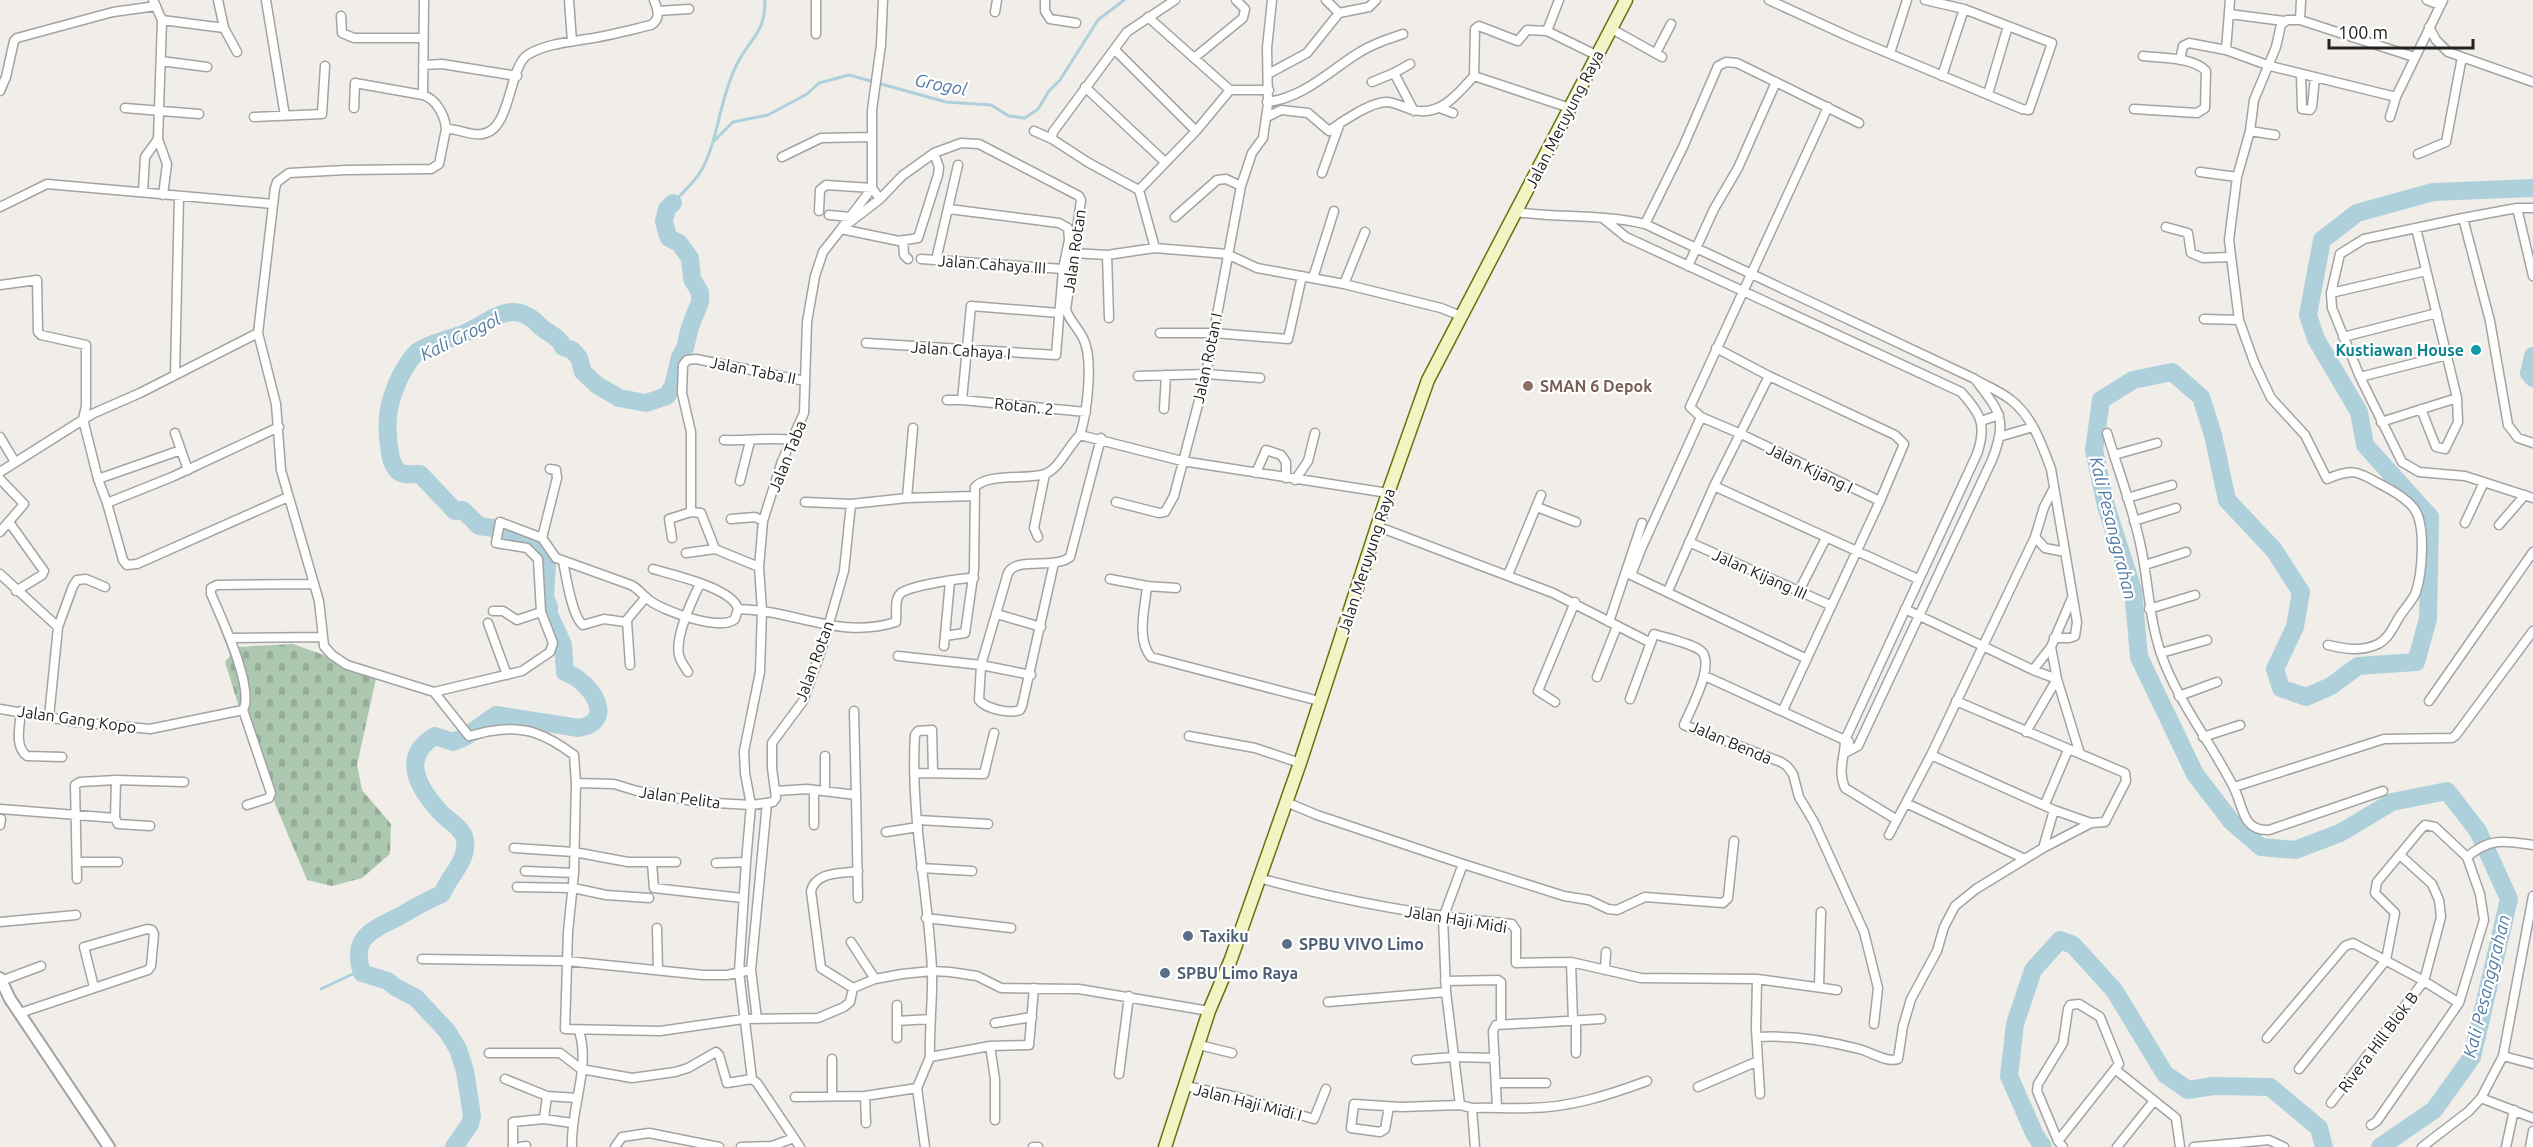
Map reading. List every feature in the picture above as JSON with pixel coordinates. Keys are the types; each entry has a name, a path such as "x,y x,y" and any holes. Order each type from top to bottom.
{"main road":[{"name":"Jalan Meruyung Raya","path":"1165,1147 1209,1011 1231,959 1300,763 1379,527 1388,493 1428,381 1626,0"}],"street":[{"path":"218,0 224,28 237,52"},
{"path":"266,0 285,116"},
{"path":"423,95 424,0"},
{"path":"569,0 572,41"},
{"path":"446,129 472,134 489,132 496,126 509,100 522,60 527,55 572,41 651,26 657,21 658,11 654,0"},
{"path":"816,0 816,34"},
{"path":"883,0 881,45 874,90 872,188 841,230 903,240 921,236 938,175 939,167 934,153"},
{"path":"995,12 997,0"},
{"path":"1045,0 1045,11 1050,19 1076,23"},
{"path":"1052,139 1053,132 1127,32 1175,0"},
{"path":"1194,57 1243,18 1245,9 1236,0"},
{"name":"Jalan Rotan I","path":"1116,502 1159,513 1165,512 1174,496 1206,374 1241,186 1252,153 1263,138 1269,90 1267,48 1272,0"},
{"path":"1326,0 1340,13"},
{"path":"1268,74 1307,53 1340,13 1369,7 1376,0"},
{"path":"1547,31 1559,0"},
{"path":"1769,0 1786,3 1942,76 2029,110 2053,44 2051,41 1964,9 1925,0"},
{"path":"1890,53 1907,0"},
{"path":"2226,50 2230,0"},
{"path":"2300,20 2301,0"},
{"path":"2390,117 2396,97 2441,3 2427,0"},
{"path":"0,91 6,77 14,41 17,38 154,3 162,20 158,139 167,164 163,195"},
{"path":"658,11 689,9"},
{"path":"1942,76 1964,9"},
{"path":"2229,14 2284,21 2300,20 2414,57"},
{"path":"341,16 342,33 346,36 423,38"},
{"path":"1148,17 1230,90 1269,90"},
{"path":"162,20 224,28"},
{"path":"2284,21 2270,66 2254,100 2250,131 2237,177 2229,232 2230,257 2239,320 2271,398 2305,435 2327,479 2344,471 2361,473 2404,500 2414,509 2419,519 2422,537 2417,590 2391,631 2380,643 2364,648 2351,650 2328,645"},
{"path":"1610,28 1659,55 1671,24"},
{"path":"1988,94 2008,26"},
{"path":"1267,115 1281,110 1308,113 1325,130 1329,131 1379,103 1397,104 1414,111 1440,108 1447,104 1474,76 1477,27 1518,41 1527,30 1547,31 1596,55"},
{"path":"2429,27 2442,47 2462,57 2533,82"},
{"path":"1268,103 1298,93 1360,52 1403,34"},
{"path":"2180,60 2183,46 2189,43 2226,50 2270,66 2396,97"},
{"path":"1115,50 1196,130"},
{"path":"2134,110 2197,113 2205,108 2206,71 2202,66 2180,60 2143,56"},
{"path":"2418,154 2446,142 2462,57"},
{"path":"161,61 207,67"},
{"path":"1645,224 1683,147 1718,66 1726,62 1737,63 1859,123"},
{"path":"423,64 442,64 517,76"},
{"path":"1372,82 1410,64"},
{"path":"254,117 322,114 325,66"},
{"path":"1394,73 1414,111"},
{"path":"2301,74 2302,109 2310,110 2312,107 2315,77"},
{"path":"1474,76 1570,108"},
{"path":"1688,266 1714,209 1738,168 1776,82"},
{"path":"354,108 355,83 423,95 430,98 441,111 446,129 439,164 431,169 289,173 277,182 258,333 272,381 279,427 281,470 320,609 324,646 332,655 347,665 434,692 522,671 552,648 551,635 540,612 547,560 542,538 557,478 556,470 550,469"},
{"path":"1085,87 1165,162"},
{"path":"1139,190 1230,90"},
{"path":"1807,659 1631,575 1641,547 1701,417 1690,407 1691,402 1828,107"},
{"path":"125,108 199,114"},
{"path":"1440,108 1452,113"},
{"path":"1322,173 1340,123"},
{"path":"1034,131 1052,139 1089,163 1139,190 1155,248"},
{"path":"2250,131 2275,135"},
{"path":"782,157 821,138 872,136"},
{"path":"143,192 145,157 158,139"},
{"name":"Jalan Rotan","path":"806,385 807,322 815,276 823,252 841,230 880,199 902,176 934,153 961,143 980,144 1078,196 1082,204 1066,310 1084,339 1086,349 1089,396 1080,435"},
{"path":"936,260 958,165"},
{"path":"2200,172 2237,177"},
{"path":"1175,217 1218,180 1226,178 1241,186"},
{"path":"0,207 47,184 273,204"},
{"path":"819,211 822,187 872,188"},
{"path":"872,188 880,199"},
{"path":"175,375 179,196"},
{"path":"2517,208 2533,276"},
{"path":"2499,525 2529,497 2464,476 2419,472 2402,462 2381,422 2343,337 2332,308 2331,293 2340,254 2364,239 2517,208 2533,208"},
{"path":"949,209 1059,223 1068,228 1069,240 1063,268 1059,313 971,306 962,400"},
{"path":"1313,278 1334,211"},
{"path":"1516,212 1605,220 1623,219 1645,224 1975,379 2009,398 2022,410 2033,427 2051,470 2077,622 2074,636 2054,638"},
{"path":"829,215 851,217"},
{"path":"2463,218 2490,321 2508,425 2518,438 2533,443"},
{"path":"1605,220 1626,237 1961,392 1975,408 1982,421 1982,440 1977,454 1845,740 1845,753 1840,768 1845,788 1897,820"},
{"path":"2166,227 2188,233 2191,254 2197,257 2230,257"},
{"path":"2416,228 2457,398 2458,422 2445,449 2436,447 2421,409"},
{"path":"1344,284 1365,232"},
{"path":"903,240 904,255 908,259"},
{"path":"1073,254 1107,255 1155,248 1227,254 1257,268 1344,284 1441,308 1461,316"},
{"path":"1107,255 1109,318"},
{"name":"Jalan Cahaya III","path":"921,259 1063,268"},
{"path":"2331,293 2426,271"},
{"path":"1160,333 1214,333 1288,339 1302,276"},
{"path":"0,285 37,280 38,332 41,335 86,345 86,406 83,419 98,479 108,503 123,560 130,565 288,497"},
{"name":"Jalan Cahaya I","path":"867,343 1056,355 1059,313"},
{"path":"2343,337 2437,313"},
{"path":"2204,318 2239,320"},
{"path":"0,472 83,419 258,333"},
{"path":"1716,348 1769,376 1895,435 1903,441 1904,446 1783,710"},
{"path":"2360,377 2447,355"},
{"name":"Jalan Taba II","path":"691,512 692,448 689,416 682,393 683,365 687,360 696,359 806,385"},
{"path":"1138,376 1206,374 1260,378"},
{"path":"1164,408 1166,375"},
{"path":"1668,591 1714,486 1769,376"},
{"path":"1845,753 1858,746 2002,436 1999,415 1975,379"},
{"name":"Jalan Taba","path":"752,1079 739,972 742,898 751,805 745,773 744,751 760,672 762,609 759,567 763,521 782,461 804,413 806,385"},
{"path":"2381,422 2457,398"},
{"name":"Rotan. 2","path":"947,400 1086,412"},
{"path":"1982,421 1999,415"},
{"name":"Jalan Kijang I","path":"1701,417 1880,501"},
{"path":"108,503 188,470 279,427"},
{"path":"2002,436 2033,427"},
{"path":"907,498 914,428"},
{"path":"175,433 188,470"},
{"path":"1290,479 1308,461 1315,433"},
{"path":"2107,433 2134,520 2145,565 2149,609 2161,653 2179,696 2234,787 2249,826 2257,831 2269,830 2383,791"},
{"path":"945,636 965,633 974,578 973,496 977,483 1045,474 1056,466 1080,435 1101,438 1142,452 1182,461 1388,493"},
{"path":"0,437 15,462"},
{"path":"724,440 750,441 766,438 793,440"},
{"path":"1054,563 1031,675 1020,710 1016,712 986,707 979,700 981,665 1011,568 1017,565 1054,563 1070,557 1101,438"},
{"path":"740,481 750,441"},
{"path":"2114,455 2157,443"},
{"path":"98,479 181,450"},
{"path":"1256,473 1266,450 1281,454 1286,462 1290,479"},
{"path":"1038,537 1034,528 1045,474"},
{"path":"0,479 24,504 0,532"},
{"path":"2465,523 2484,482"},
{"path":"2127,498 2172,484"},
{"path":"1714,486 1918,579"},
{"path":"1889,835 1908,804 2035,537 2044,507 2054,488"},
{"path":"1508,575 1541,495"},
{"path":"805,502 851,504 907,498 973,496"},
{"name":"Jalan Rotan","path":"776,791 772,768 772,743 803,701 822,648 844,571 851,504"},
{"path":"1537,507 1576,522"},
{"path":"2134,520 2176,508"},
{"path":"672,538 669,519 691,512 703,515 715,549"},
{"path":"730,519 755,517 763,521"},
{"path":"9,522 44,571 42,575 16,591"},
{"path":"542,538 502,522 498,526 495,539 497,544 527,548 538,559 563,561 631,585 646,597 686,618 730,622 735,619 738,609 732,598 700,584 653,569"},
{"path":"1597,677 1642,523"},
{"path":"1379,527 1575,602 1651,643"},
{"path":"2035,537 2045,548 2065,552"},
{"path":"1799,591 1826,538"},
{"name":"Jalan Kijang III","path":"1689,542 1830,605"},
{"path":"686,554 715,549 759,567"},
{"path":"2145,565 2186,552"},
{"path":"2429,701 2533,552"},
{"path":"563,561 570,594 581,624 604,619 627,621"},
{"path":"0,574 58,627"},
{"path":"738,609 762,609 848,629 895,623 898,598 901,593 950,581 974,578"},
{"path":"49,717 58,627 77,580 86,579 105,587"},
{"path":"1110,579 1147,586 1176,588"},
{"path":"944,646 950,581"},
{"path":"247,805 269,798 271,793 243,710 246,705 246,696 230,638 211,594 212,586 313,584"},
{"path":"688,672 679,653 686,618 700,584"},
{"path":"1147,586 1143,631 1145,649 1151,657 1319,701"},
{"path":"2149,609 2195,595"},
{"path":"630,665 627,621 646,597"},
{"path":"2033,670 2051,647 2072,598"},
{"path":"1555,702 1538,691 1575,602"},
{"path":"1905,609 2056,679"},
{"path":"493,611 503,611 514,620 540,612"},
{"path":"996,614 1041,627"},
{"path":"488,623 507,675"},
{"path":"2234,787 2384,740 2452,738 2533,631"},
{"path":"1630,699 1654,634 1700,650 1705,657 1705,676 1858,746"},
{"path":"230,638 322,637"},
{"path":"2161,653 2206,640"},
{"path":"2051,647 2056,679 2080,754"},
{"path":"898,656 981,665 1031,675"},
{"name":"Jalan Benda","path":"1705,676 1684,725 1787,766 1799,797 1814,822 1864,932 1878,988 1874,1024"},
{"path":"2026,732 2056,679"},
{"path":"2179,696 2217,682"},
{"path":"434,692 469,736 492,730 514,730 550,737 574,755 576,783 574,873 563,1025 565,1029 660,1031 743,1019 808,1019 828,1015 849,1002 854,988 875,979 932,971 977,976 1000,988 1079,989 1209,1011"},
{"path":"1758,1037 1786,1035 1826,1040 1867,1051 1892,1061 1898,1059 1903,1026 1911,999 1937,951 1951,912 1964,898 2043,848 2091,824 2105,822 2127,777 2125,773 1956,701"},
{"name":"Jalan Gang Kopo","path":"0,709 150,729 243,710"},
{"path":"21,711 19,744 23,753 27,756 62,757"},
{"path":"854,711 858,898"},
{"path":"2203,737 2240,725"},
{"path":"925,1147 917,1088 930,1057 932,971 914,773 915,734 930,728 933,731 933,772"},
{"path":"914,773 984,774 994,733"},
{"path":"1189,735 1255,748 1300,763"},
{"path":"2045,804 2068,750"},
{"path":"1931,755 2091,824"},
{"path":"825,756 825,791"},
{"path":"77,879 75,785 80,782 116,780 184,782"},
{"path":"116,780 115,818 122,826 150,826"},
{"name":"Jalan Pelita","path":"576,783 614,784 627,789 698,802 751,805 767,803"},
{"path":"814,790 814,825"},
{"path":"757,1019 752,970 767,803 775,800 776,791 814,790 856,795"},
{"path":"1286,802 1317,815 1463,864 1617,910 1645,897 1723,903 1728,898 1734,841"},
{"path":"1908,804 2025,859"},
{"path":"0,809 75,817 115,818"},
{"path":"2043,848 2054,810"},
{"path":"886,832 918,823 988,824"},
{"path":"2299,1069 2386,960 2395,913 2378,897 2375,887 2421,829 2429,825 2435,827 2467,856 2480,894 2484,920 2459,1004 2377,1121 2371,1125"},
{"path":"2467,856 2496,840 2533,845"},
{"path":"514,848 574,852 628,862 676,862"},
{"name":"Rivera Hill Blok B","path":"2331,1103 2424,981 2441,917 2439,900 2432,884 2400,855"},
{"path":"77,862 118,862"},
{"path":"716,863 746,862"},
{"path":"652,863 654,888 742,898"},
{"path":"1460,1105 1445,981 1443,918 1463,864"},
{"path":"921,868 972,871"},
{"path":"525,871 574,873"},
{"path":"854,988 821,968 812,891 814,883 822,877 858,871"},
{"name":"Jalan Haji Midi","path":"1259,878 1353,902 1443,918 1512,924 1516,930 1516,963 1571,962 1641,978 1757,979 1837,990"},
{"path":"517,887 573,888 606,895 649,898"},
{"path":"2422,1147 2469,1111 2481,1098 2503,1056 2533,896"},
{"path":"1819,987 1821,912"},
{"path":"0,922 76,915"},
{"path":"926,918 1011,928"},
{"path":"657,928 657,970"},
{"path":"20,1013 150,969 154,934 152,930 147,929 84,947 94,987"},
{"path":"851,942 875,979"},
{"name":"Rivera Hill Blok B","path":"2267,1038 2345,946 2353,943 2424,981 2459,1004"},
{"path":"1605,970 1606,952"},
{"path":"422,959 567,961 703,975 752,970"},
{"path":"1571,962 1576,1053"},
{"path":"41,966 1,979 20,1013 109,1147"},
{"path":"1757,979 1756,1028 1761,1094"},
{"path":"1445,981 1498,980 1501,982 1501,1024"},
{"path":"930,1057 990,1046 1030,1044 1034,988"},
{"path":"1328,1002 1446,992"},
{"path":"1119,1074 1129,996"},
{"path":"2079,1004 2100,1017 2118,1060 2116,1070 2061,1144 2037,1091 2038,1084 2063,1043 2070,1005 2079,1004"},
{"path":"897,1005 897,1038"},
{"path":"995,1023 1032,1017"},
{"path":"897,1022 931,1019"},
{"path":"1497,1107 1493,1031 1496,1025 1601,1019"},
{"path":"572,1147 572,1122 581,1069 582,1047 579,1031"},
{"path":"990,1046 995,1079 995,1120"},
{"path":"1199,1046 1232,1053"},
{"path":"489,1053 560,1053 581,1069 632,1078 660,1076 688,1068 716,1052 719,1055 727,1083 752,1079 757,1083 800,1147"},
{"path":"2503,1056 2533,1064"},
{"path":"1416,1060 1453,1057 1495,1058"},
{"path":"832,1059 832,1095"},
{"path":"1698,1088 1758,1061"},
{"path":"2116,1070 2153,1102 2176,1118 2180,1147"},
{"path":"505,1079 547,1096 577,1098"},
{"path":"1389,1107 1385,1129 1380,1132 1351,1128 1354,1104 1389,1107 1460,1105 1472,1108 1530,1108 1581,1101 1647,1081"},
{"path":"1496,1083 1546,1083"},
{"name":"Jalan Haji Midi I","path":"1186,1086 1237,1096 1314,1119 1326,1089"},
{"path":"795,1097 865,1096 917,1088"},
{"path":"544,1119 547,1096"},
{"path":"865,1096 866,1123"},
{"path":"2481,1098 2533,1118"},
{"path":"2117,1147 2153,1102"},
{"path":"1472,1108 1475,1147"},
{"path":"2506,1147 2514,1110"},
{"path":"513,1147 513,1122 544,1119 572,1122"},
{"path":"2530,1147 2533,1131"},
{"path":"615,1147 620,1138 649,1133 719,1147"},
{"path":"741,1147 772,1146 794,1138"},
{"path":"2194,1147 2269,1140 2284,1147"},
{"path":"1033,1147 1038,1147"}],"green space":[{"path":"293,644 377,674 357,765 362,790 391,824 390,854 362,878 332,886 307,880 252,749 225,662 237,647"}],"waterway":[{"name":"Grogol","path":"673,203 695,180 707,159 730,79 741,56 760,29 765,0"},
{"name":"Grogol","path":"713,142 733,122 768,115 807,94 819,83 849,75 946,102 991,105 1009,116 1025,118 1038,109 1049,91 1060,80 1098,20 1124,0"},
{"name":"Kali Pesanggrahan","path":"2380,1147 2434,1110 2472,1057 2509,899 2478,831 2447,791 2392,802 2340,833 2295,850 2261,847 2231,821 2195,774 2139,657 2133,590 2106,506 2094,450 2101,400 2133,380 2172,372 2201,397 2213,435 2227,500 2274,550 2301,592 2295,627 2275,669 2281,688 2306,697 2331,686 2358,666 2416,662 2428,619 2430,517 2365,445 2359,412 2316,339 2308,315 2322,240 2357,213 2433,192 2533,188"},
{"name":"Kali Grogol","path":"454,1147 470,1124 472,1116 465,1071 458,1049 447,1031 416,998 388,981 362,973 359,961 359,950 366,936 373,930 442,894 464,855 465,840 462,832 441,813 426,794 416,773 415,763 424,744 435,736 453,742 465,737 496,715 579,728 595,720 598,706 585,685 565,672 563,645 549,614 545,598 547,564 541,553 525,539 507,537 493,528 479,526 463,510 455,511 420,474 406,474 398,471 391,459 388,436 391,401 401,375 417,352 463,334 492,318 511,312 530,317 556,338 563,347 572,350 579,358 583,372 597,385 619,398 646,403 667,396 673,386 680,357 700,302 700,292 692,279 690,258 679,243 669,238 667,233 664,221 667,209 673,203"},
{"name":"Kali Pesanggrahan","path":"2533,356 2529,373 2533,378"},
{"name":"Kali Pesanggrahan","path":"2043,1147 2035,1135 2009,1076 2015,1024 2033,970 2060,940 2073,945 2114,990 2165,1074 2188,1090 2213,1086 2270,1087 2319,1128 2324,1147"},
{"path":"321,989 361,970"}],"place":[{"name":"Kustiawan House","path":"2476,350"},
{"name":"SMAN 6 Depok","path":"1528,386"},
{"name":"Taxiku","path":"1188,936"},
{"name":"SPBU VIVO Limo","path":"1287,944"},
{"name":"SPBU Limo Raya","path":"1165,973"}]}
